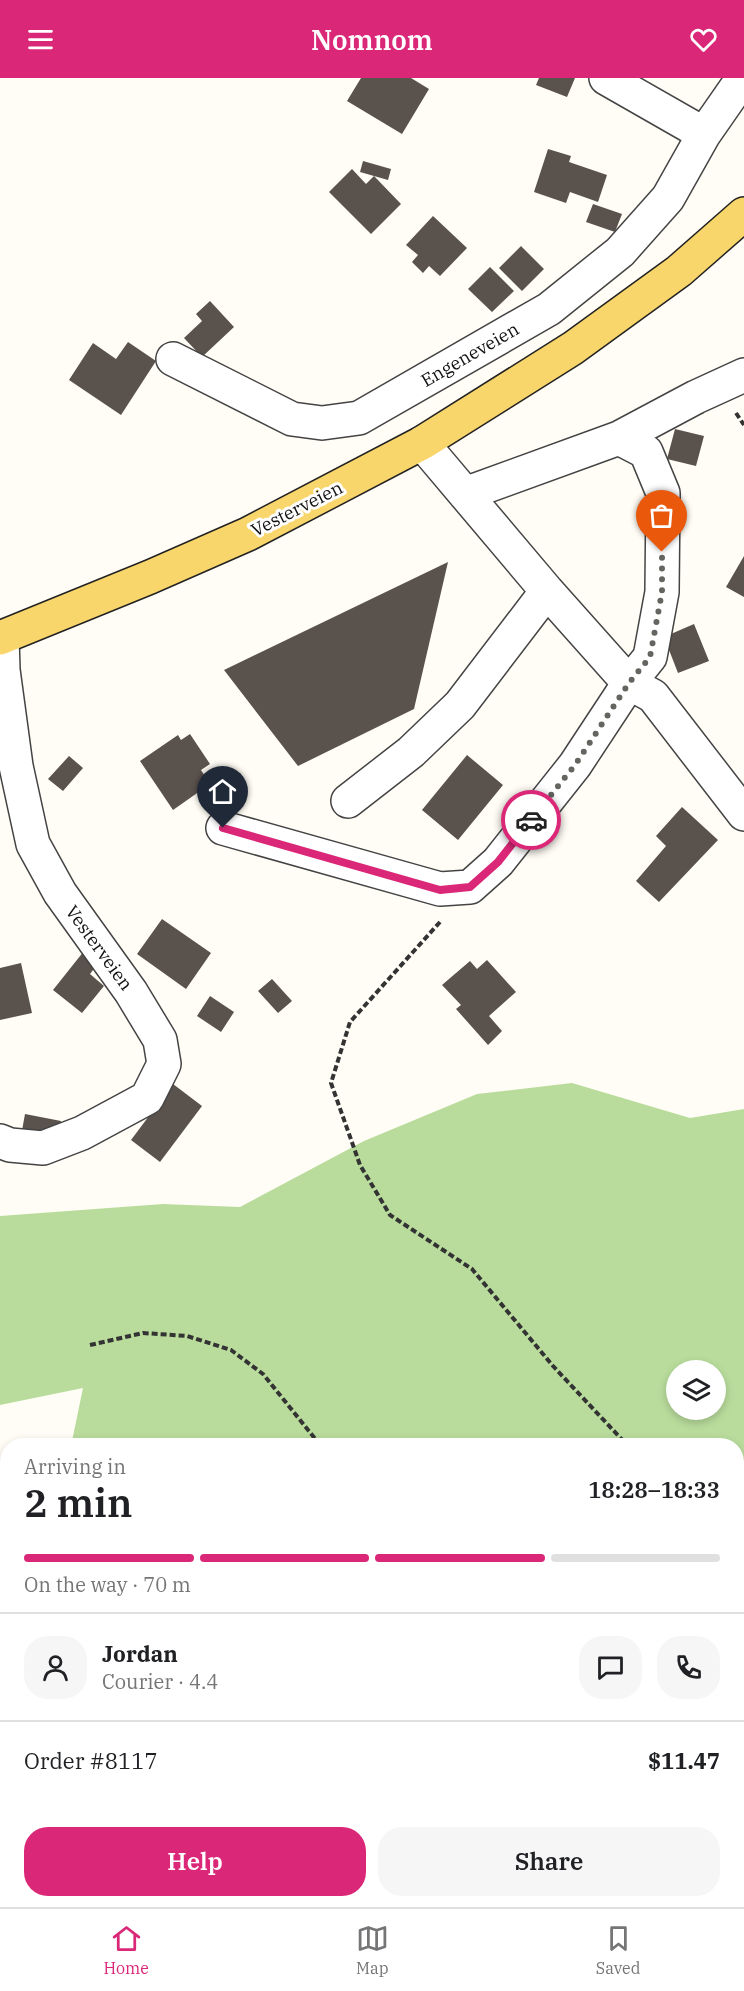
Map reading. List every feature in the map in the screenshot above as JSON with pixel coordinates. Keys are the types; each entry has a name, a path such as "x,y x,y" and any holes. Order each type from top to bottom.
{"main road":[{"name":"Vesterveien","path":"1,637 150,577 248,534 422,442 573,348 679,271 744,214"}],"street":[{"path":"606,78 704,135"},
{"name":"Engeneveien","path":"173,358 292,418 322,423 358,418 549,309 620,252 668,198 704,135 743,78"},
{"path":"465,494 619,438 696,397 744,375"},
{"path":"223,828 440,890 470,887 498,862 575,765 629,683 650,657 662,592 663,493 646,452 619,438"},
{"path":"422,442 547,591 629,683 653,696 744,814"},
{"path":"348,801 411,752 460,705 547,591"},
{"name":"Vesterveien","path":"0,1141 10,1145 43,1148 82,1133 147,1098 164,1064 160,1041 131,992 60,892 33,844 16,766 3,670 1,637"}],"path":[{"path":"470,887 350,1023 331,1083 360,1165 390,1215 472,1269 553,1366 620,1438"},
{"path":"90,1345 143,1334 187,1336 231,1350 263,1374 315,1438"}],"green space":[{"path":"572,1083 690,1118 744,1109 744,1438 73,1438 83,1388 0,1405 0,1216 163,1204 240,1207 364,1141 477,1094"}],"building":[{"path":"361,78 411,78 429,89 402,134 347,101"},
{"path":"539,78 575,78 567,97 536,85"},
{"path":"548,149 571,156 569,162 607,175 598,202 570,192 566,203 534,192"},
{"path":"363,161 391,169 388,180 360,172"},
{"path":"352,169 366,184 374,176 401,204 371,234 329,192"},
{"path":"593,204 622,214 615,232 586,222"},
{"path":"433,216 467,248 440,276 429,266 423,273 412,262 418,255 406,245"},
{"path":"521,246 544,269 522,291 499,268"},
{"path":"490,267 514,291 492,312 468,289"},
{"path":"210,301 234,327 202,357 184,338 202,321 196,314"},
{"path":"128,342 156,361 121,415 69,380 93,343 116,359"},
{"path":"675,429 704,436 696,466 667,459"},
{"path":"744,556 744,597 726,587"},
{"path":"448,562 414,709 298,766 224,670"},
{"path":"694,624 709,661 678,673 664,637"},
{"path":"190,734 210,764 201,770 210,784 173,810 140,761 178,735 181,740"},
{"path":"467,755 503,785 458,840 422,810"},
{"path":"69,756 83,768 63,791 48,779"},
{"path":"682,807 718,840 659,902 636,881 666,846 656,836"},
{"path":"162,919 211,953 186,989 137,954"},
{"path":"88,946 102,958 90,974 104,986 82,1013 53,990"},
{"path":"487,960 516,992 489,1016 502,1031 488,1045 456,1009 461,1005 442,985 470,961 477,969"},
{"path":"21,963 32,1013 0,1020 0,968"},
{"path":"272,979 292,1001 278,1013 258,991"},
{"path":"210,996 234,1012 221,1032 197,1016"},
{"path":"173,1084 202,1106 160,1162 131,1140"},
{"path":"25,1114 61,1121 56,1143 21,1136"}],"way so far":[{"path":"531,820 575,765 629,683 650,657 662,592 662,552"}],"route":[{"path":"223,828 440,890 470,887 498,862 531,820"}]}
